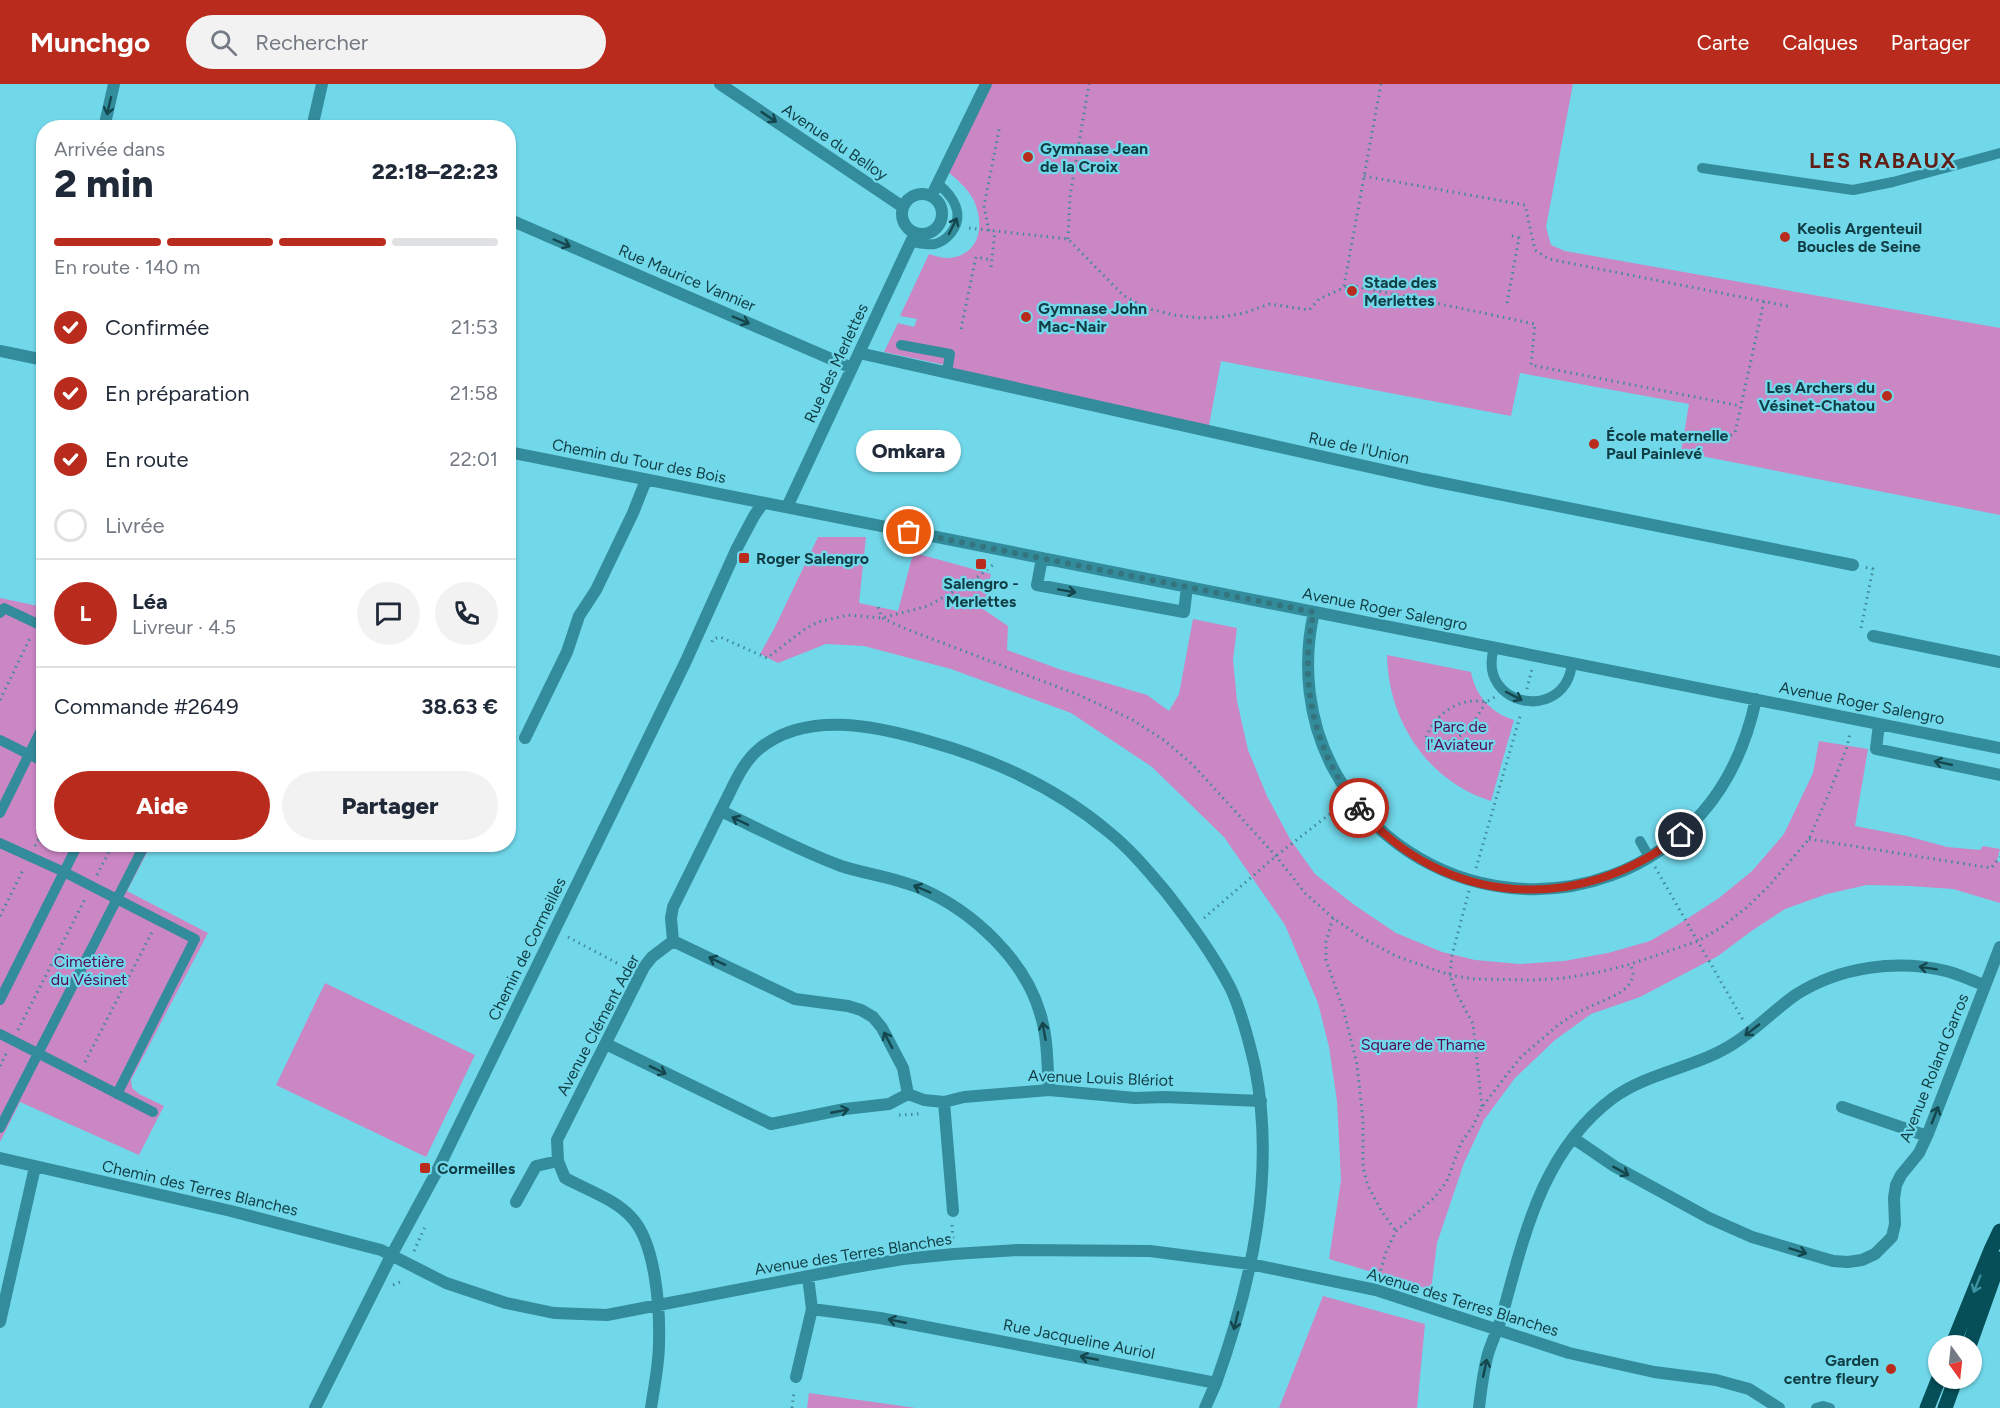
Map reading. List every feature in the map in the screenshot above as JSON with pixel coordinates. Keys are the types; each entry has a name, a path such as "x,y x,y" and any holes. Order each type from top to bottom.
{"main road":[{"path":"1956,1335 2000,1231"},
{"path":"1973,1335 2000,1259"},
{"path":"1927,1408 1935,1389"},
{"path":"1945,1408 1952,1389"}],"street":[{"path":"106,120 114,84"},
{"path":"314,120 322,84"},
{"name":"Avenue du Belloy","path":"720,84 903,207"},
{"path":"932,195 986,84"},
{"path":"915,194 932,195 943,210 940,224 930,233 913,237 904,222 903,207 915,194"},
{"name":"Rue Maurice Vannier","path":"516,222 852,368"},
{"name":"Rue des Merlettes","path":"787,507 913,237"},
{"path":"0,351 36,358"},
{"name":"Rue de l'Union","path":"859,353 1423,479 1853,565"},
{"name":"Chemin du Tour des Bois","path":"516,454 764,503"},
{"path":"525,738 567,652 579,616 596,590 633,513 646,480"},
{"name":"Avenue Roger Salengro","path":"764,503 2000,748"},
{"name":"Chemin de Cormeilles","path":"315,1408 391,1256 436,1173 685,663 737,548 754,516 764,503"},
{"path":"1042,558 1037,585 1184,612 1187,587"},
{"path":"1314,612 1308,659 1312,709 1328,759 1351,798 1378,828 1409,852 1449,874 1484,884 1524,890 1565,887 1610,876 1649,857 1681,835 1720,789 1742,749 1756,699"},
{"path":"1873,636 2000,662"},
{"path":"1879,724 1876,748 2000,775"},
{"path":"606,1044 771,1124 845,1109 889,1104 908,1094 903,1068 897,1056 882,1028 867,1014 848,1006 795,999 673,941 671,918 673,907 747,760 761,747 799,729 843,725 902,734 948,747 1044,788 1110,833 1142,864 1193,927 1216,960 1232,992 1251,1049 1263,1129 1259,1220 1229,1347 1205,1408"},
{"path":"721,811 806,853 923,889 951,904 976,922 995,940 1029,987 1040,1012 1049,1090"},
{"name":"Avenue Clément Ader","path":"558,1161 557,1140 640,976 652,957 673,941"},
{"name":"Avenue Roland Garros","path":"1573,1138 1614,1167 1709,1218 1752,1237 1833,1261 1862,1260 1875,1254 1892,1237 1895,1224 1896,1185 1927,1136 2000,947"},
{"path":"1479,1408 1481,1384 1488,1353 1498,1330 1525,1230 1539,1194 1555,1163 1573,1138 1613,1098 1638,1083 1715,1054 1749,1032 1797,995 1821,981 1851,971 1885,965 1915,966 1947,971 1984,986"},
{"name":"Avenue Louis Blériot","path":"908,1094 924,1100 944,1102 964,1097 1049,1090 1135,1098 1260,1101"},
{"path":"944,1102 953,1211"},
{"path":"1842,1107 1927,1136"},
{"name":"Chemin des Terres Blanches","path":"0,1158 231,1210 371,1247 391,1256"},
{"path":"516,1202 536,1166 558,1161 565,1178 620,1206 634,1220 646,1241 653,1270 657,1305 659,1344 651,1408"},
{"path":"0,1322 35,1167"},
{"name":"Avenue des Terres Blanches","path":"391,1256 446,1283 506,1303 554,1313 607,1315 903,1259 1019,1250 1139,1251 1250,1264 1376,1290 1569,1353 1644,1370 1716,1380 1749,1389 1779,1408"},
{"path":"796,1377 812,1309 808,1277"},
{"name":"Rue Jacqueline Auriol","path":"812,1309 880,1318 1216,1383"}],"lane":[{"path":"1702,168 1853,190 1893,182 2000,153"},
{"path":"913,237 932,244 939,243 956,226 958,215 955,202 938,184"},
{"path":"901,345 950,354 947,372"},
{"path":"0,613 4,608 36,623"},
{"path":"1494,648 1491,658 1492,670 1497,682 1504,691 1524,701 1536,702 1558,692 1567,681 1572,663"},
{"path":"0,813 36,739"},
{"path":"0,740 36,758"},
{"path":"1351,798 1364,786"},
{"path":"1640,841 1649,857"},
{"path":"0,843 64,872 195,939 117,1094"},
{"path":"0,1000 74,852"},
{"path":"0,1128 141,852"},
{"path":"0,1034 153,1112"},
{"path":"1816,1408 1823,1406 1830,1408"}],"path":[{"path":"1068,239 1070,196 1089,84"},
{"path":"1344,286 1381,84"},
{"path":"989,231 984,206 1000,125"},
{"path":"1364,176 1525,205 1535,250 1549,259 1792,307"},
{"path":"956,226 1068,239 1123,295 1146,308 1174,315 1200,318 1222,317 1244,313 1270,304 1309,310 1319,299 1350,285 1535,324 1531,365 1741,406"},
{"path":"991,267 995,231"},
{"path":"1507,303 1519,238 1509,235"},
{"path":"961,329 976,257 992,260"},
{"path":"1684,437 1713,442 1736,433 1764,301"},
{"path":"713,639 720,637 767,658 818,622 848,615 882,618 928,606 975,579 994,564"},
{"path":"1853,565 1873,569 1860,634 1873,636"},
{"path":"0,700 36,632"},
{"path":"1486,702 1478,700 1456,705 1434,722 1425,741 1429,744 1438,744 1467,732 1486,702 1504,691"},
{"path":"1193,927 1276,856 1351,798"},
{"path":"1809,839 1991,868 2000,857"},
{"path":"0,916 36,844"},
{"path":"0,1065 109,852"},
{"path":"1649,857 1749,1032"},
{"path":"1997,861 2000,865"},
{"path":"1333,918 1326,942 1326,960 1343,1008 1357,1064 1363,1121 1363,1167 1368,1186 1382,1212 1396,1231"},
{"path":"79,1074 158,921"},
{"path":"568,937 640,976"},
{"path":"1378,1278 1386,1252 1396,1231 1434,1198 1447,1181 1461,1143 1482,1107 1521,1057 1557,1025 1626,988 1633,974 1631,964"},
{"path":"953,1211 951,1215 954,1254"}],"green space":[{"name":"Stade des Merlettes","path":"986,84 1573,84 1546,227 1551,245 1565,251 2000,328 2000,515 1681,452 1689,404 1520,373 1511,416 1221,361 1208,431 947,372 945,365 884,352 898,323 914,327 917,319 900,316 929,254 946,258 959,256 967,252 977,238 979,220 974,201 965,188 945,169"},
{"name":"Square de Thame","path":"818,537 866,537 859,603 898,611 915,553 991,574 983,609 1008,626 1007,650 1059,669 1147,695 1169,711 1179,694 1193,619 1237,628 1233,660 1237,701 1248,750 1267,796 1290,839 1315,874 1353,904 1396,933 1442,952 1475,960 1520,964 1564,961 1608,953 1650,941 1719,898 1752,871 1784,834 1813,773 1819,741 1868,749 1855,826 1907,836 1947,847 1980,850 1983,846 2000,849 1997,861 2000,862 2000,903 1953,889 1867,885 1827,894 1785,909 1718,956 1640,997 1591,1014 1555,1040 1515,1078 1484,1120 1464,1163 1437,1243 1431,1290 1329,1259 1341,1180 1337,1101 1329,1047 1318,1003 1285,925 1224,837 1152,767 1071,713 951,669 864,646 826,644 778,663 760,654"},
{"name":"Cimetière du Vésinet","path":"0,598 36,606 36,852 147,852 127,891 208,933 131,1080 132,1088 139,1094 164,1106 139,1155 20,1102 0,1142"},
{"name":"Parc de l'Aviateur","path":"1387,655 1471,672 1476,688 1485,702 1498,713 1514,720 1491,801 1468,792 1448,779 1415,745 1403,724 1395,702 1389,679"},
{"path":"325,983 475,1055 426,1157 276,1085"},
{"path":"1323,1296 1425,1324 1417,1408 1279,1408"},
{"path":"809,1393 916,1408 807,1408"}],"way so far":[{"path":"909,532 1314,612 1308,659 1309,693 1314,718 1328,759 1342,785 1359,808"}],"place":[{"name":"Gymnase Jean de la Croix","path":"1028,157"},
{"name":"Keolis Argenteuil Boucles de Seine","path":"1785,237"},
{"name":"Stade des Merlettes","path":"1352,291"},
{"name":"Gymnase John Mac-Nair","path":"1026,317"},
{"name":"Les Archers du Vésinet-Chatou","path":"1887,396"},
{"name":"École maternelle Paul Painlevé","path":"1594,444"},
{"name":"Omkara","path":"909,532"},
{"name":"Roger Salengro","path":"744,558"},
{"name":"Salengro - Merlettes","path":"981,564"},
{"name":"Cormeilles","path":"425,1168"},
{"name":"Garden centre fleury","path":"1891,1369"}],"district":[{"name":"LES RABAUX","path":"1883,160"}],"route":[{"path":"1359,808 1384,834 1422,861 1461,878 1508,888 1535,890 1597,880 1638,864 1681,835"}]}
